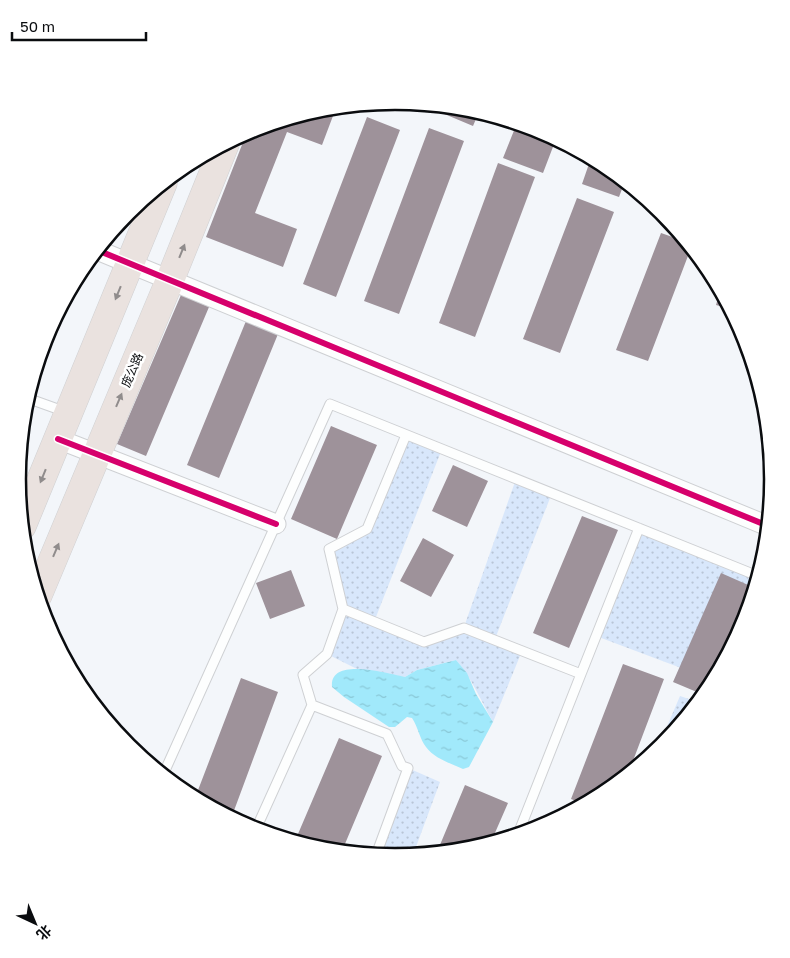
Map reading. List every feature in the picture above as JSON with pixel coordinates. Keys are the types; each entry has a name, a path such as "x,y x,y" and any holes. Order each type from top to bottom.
{"main road":[{"name":"庞公路","path":"42,585 221,154"},
{"path":"28,512 157,197"}],"street":[{"path":"104,253 761,523"},
{"path":"58,439 276,524"}],"lane":[{"path":"35,401 69,413"},
{"path":"166,768 330,404 751,573"},
{"path":"260,822 312,705 303,675 327,654 344,609 329,549 367,529 406,435"},
{"path":"521,825 640,528"},
{"path":"344,609 424,642 464,628 581,674"},
{"path":"312,705 387,734 402,766 408,768 379,847"}],"shaded area":[{"path":"406,435 442,449 374,622 424,642 464,627 516,479 552,493 495,639 522,651 493,722 472,682 456,660 417,670 405,677 357,669 327,654 343,609 329,549 367,529"},
{"path":"639,528 751,573 736,620 706,677 596,636"},
{"path":"680,696 691,700 688,703 666,729"},
{"path":"408,768 440,782 416,847 379,847"}],"water":[{"path":"456,660 467,673 476,694 493,722 469,767 463,769 434,755 426,747 412,718 407,717 395,727 389,727 332,687 334,678 340,672 350,669 361,669 405,677 417,670"}],"building":[{"path":"442,113 467,117 476,119 473,126"},
{"path":"333,115 322,145 287,132 255,213 297,229 283,267 206,237 243,143 276,130"},
{"path":"367,117 400,130 336,297 303,284"},
{"path":"429,128 464,141 399,314 364,301"},
{"path":"514,130 553,146 543,173 503,158"},
{"path":"498,163 535,177 475,337 439,323"},
{"path":"588,165 622,189 619,197 582,184"},
{"path":"577,198 614,212 560,353 523,339"},
{"path":"661,233 673,237 688,255 648,361 616,350"},
{"path":"181,295 209,307 146,456 117,444"},
{"path":"246,321 278,334 219,478 187,465"},
{"path":"331,426 377,445 337,539 291,519"},
{"path":"453,465 488,481 467,527 432,511"},
{"path":"582,516 618,530 569,648 533,633"},
{"path":"423,538 454,555 431,597 400,581"},
{"path":"291,570 305,606 270,619 256,583"},
{"path":"721,573 748,585 726,642 696,692 673,682"},
{"path":"623,664 664,679 633,760 600,786 575,800 571,799"},
{"path":"241,678 278,692 234,811 198,790"},
{"path":"339,738 382,756 345,845 298,834"},
{"path":"465,785 508,803 495,834 440,845"}],"cycle path":[{"path":"104,253 761,523"},
{"path":"58,439 276,524"}]}
